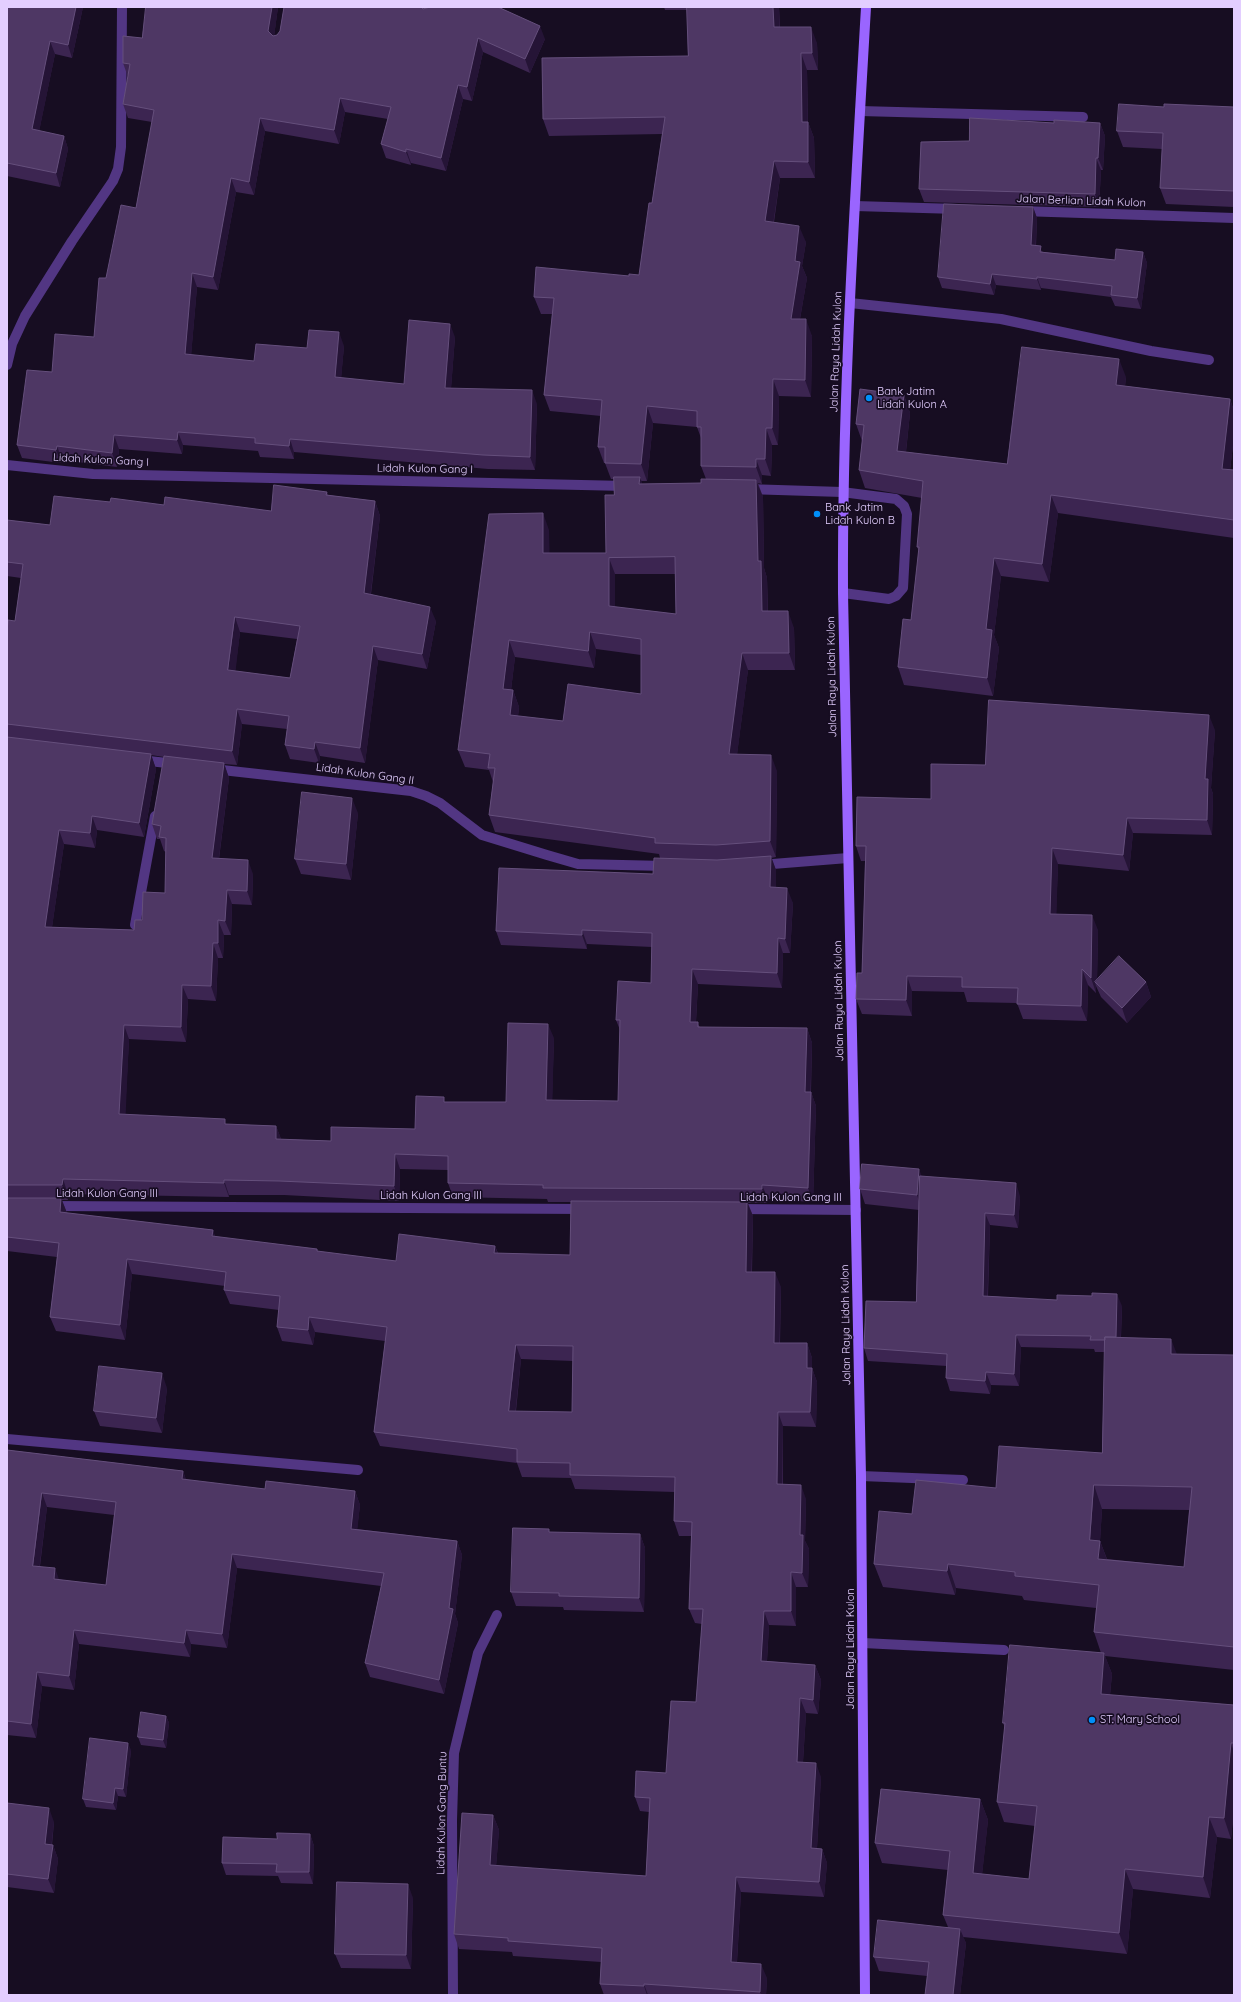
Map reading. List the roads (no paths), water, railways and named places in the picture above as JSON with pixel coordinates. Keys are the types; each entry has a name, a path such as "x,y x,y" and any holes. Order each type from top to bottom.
{"main road":[{"name":"Jalan Raya Lidah Kulon","path":"865,1995 861,1476 842,492 850,303 866,7"}],"street":[{"path":"7,365 12,344 25,316 72,241 113,181 118,169 121,147 122,7"},
{"path":"860,111 1083,117"},
{"path":"855,206 966,209"},
{"name":"Jalan Berlian Lidah Kulon","path":"1013,211 1234,218"},
{"path":"850,303 1001,318 1151,351 1209,360"},
{"name":"Lidah Kulon Gang I","path":"7,465 92,474 636,486"},
{"path":"739,489 842,492 896,499 904,506 907,514 903,588 896,596 889,599 843,594"},
{"path":"127,758 164,767 183,765"},
{"name":"Lidah Kulon Gang II","path":"205,768 411,791 440,803 482,835 578,864 677,866"},
{"path":"135,925 157,807"},
{"path":"752,866 848,858"},
{"name":"Lidah Kulon Gang III","path":"39,1206 594,1209"},
{"name":"Lidah Kulon Gang III","path":"729,1209 856,1210"},
{"path":"7,1438 358,1470"},
{"path":"861,1476 963,1480"},
{"name":"Lidah Kulon Gang Buntu","path":"453,1995 452,1820 454,1753 478,1652 497,1615"},
{"path":"863,1643 1004,1650"}],"place":[{"name":"Bank Jatim Lidah Kulon A","path":"869,398"},
{"name":"Bank Jatim Lidah Kulon B","path":"817,514"},
{"name":"ST. Mary School","path":"1092,1720"}]}
